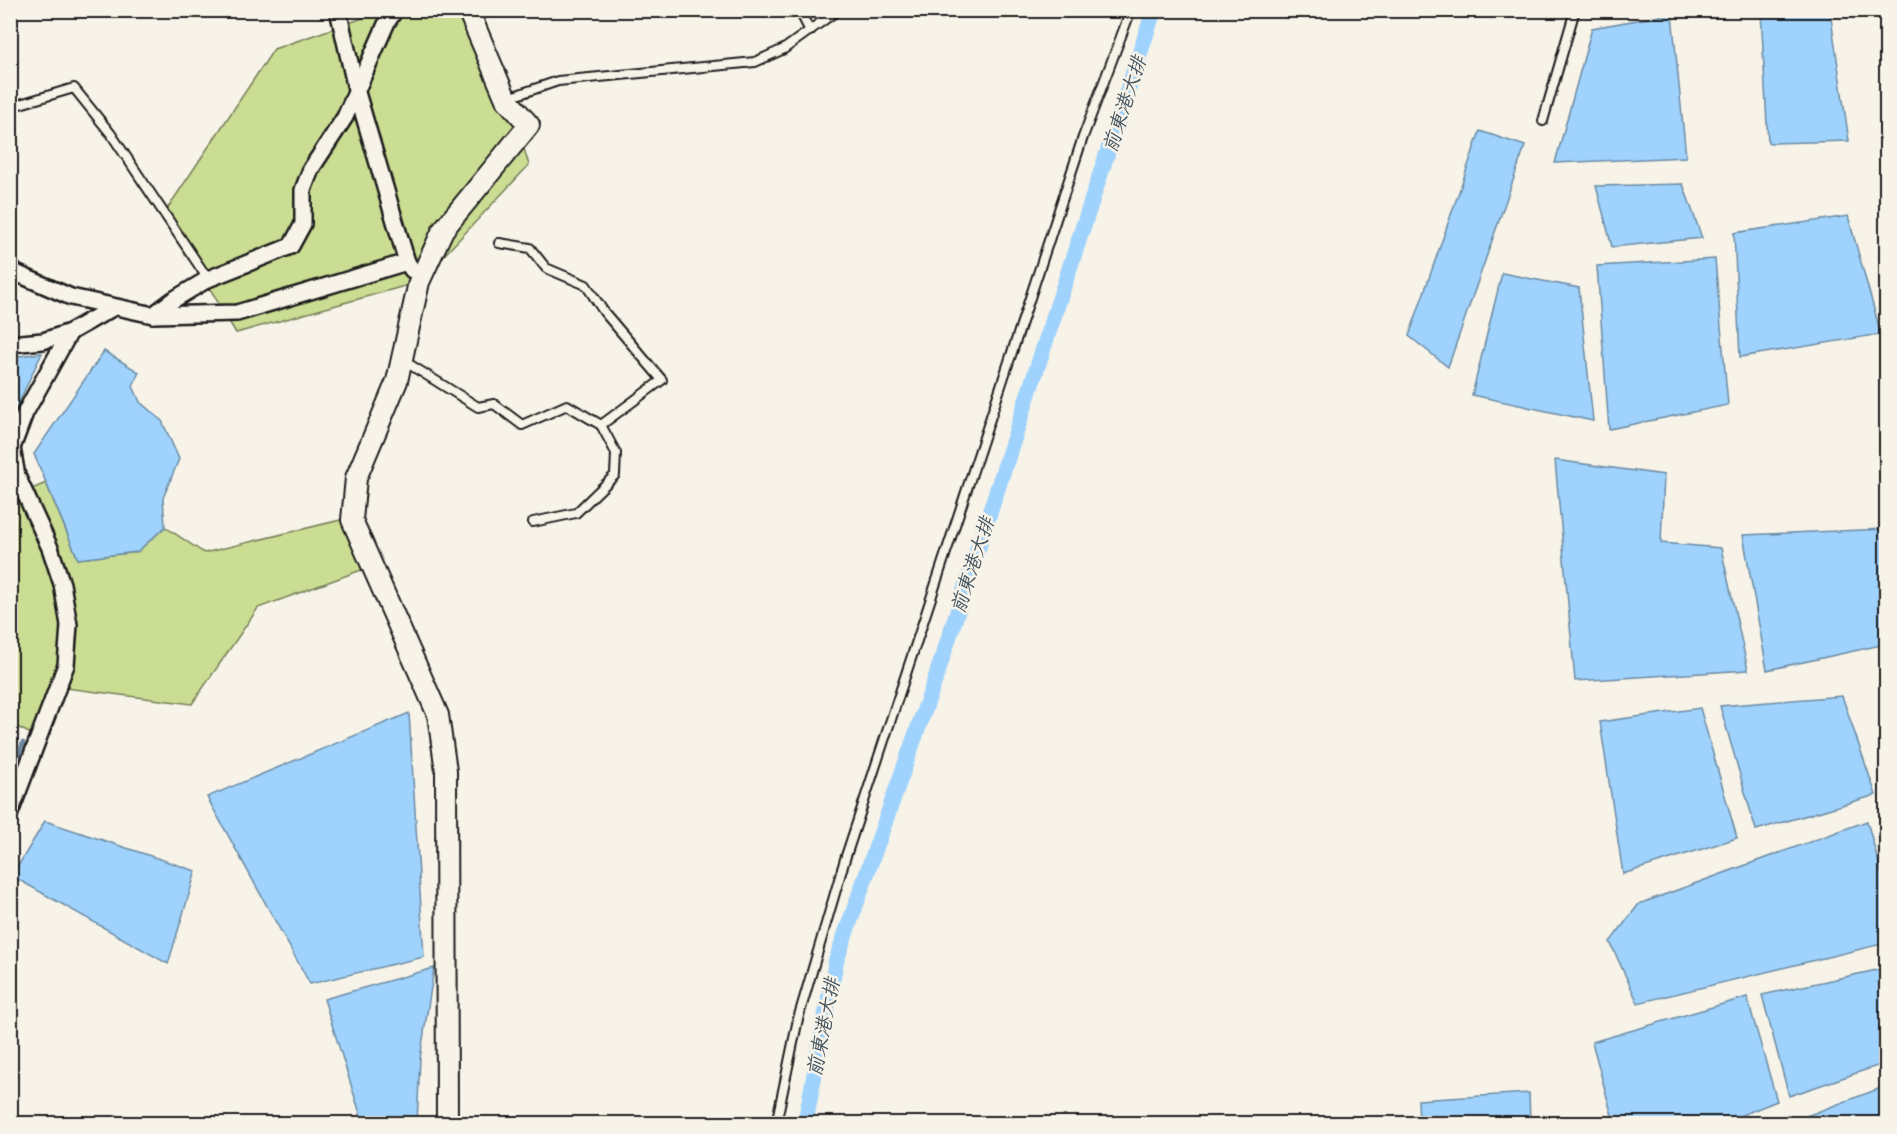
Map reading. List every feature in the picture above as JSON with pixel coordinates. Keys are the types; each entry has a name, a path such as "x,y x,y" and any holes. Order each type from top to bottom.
{"main road":[{"path":"447,1124 446,771 438,715 352,520 356,478 397,381 418,282 443,230 529,125 506,99 468,10"}],"street":[{"path":"338,10 356,89 407,262 418,282"},
{"path":"153,315 208,279 291,246 303,224 303,190 311,169 345,117 387,21 395,10"},
{"path":"10,267 16,273 71,297 153,315 237,313 407,262"},
{"path":"10,344 43,341 70,332 114,306"},
{"path":"10,813 66,665 69,625 62,584 50,548 18,476 12,448 25,413 70,332"}],"lane":[{"path":"799,10 810,31"},
{"path":"506,99 558,81 755,62 784,49 838,10"},
{"path":"776,1124 798,1019 845,859 1083,136 1131,10"},
{"path":"1543,121 1575,10"},
{"path":"10,107 74,88 111,134 208,279"},
{"path":"499,243 530,249 546,268 585,285 604,312 662,380 601,425"},
{"path":"400,359 478,407 494,404 522,425 567,405 601,425 616,453 615,475 576,513 533,522"}],"green space":[{"path":"383,11 464,11 519,133 529,165 419,282 236,333 165,212 274,49"},
{"path":"46,483 78,559 137,552 165,527 204,553 353,517 364,569 258,608 192,704 58,687 39,738 11,724 10,494 25,492"}],"water":[{"path":"1761,11 1830,11 1849,141 1768,143"},
{"path":"1672,14 1686,157 1555,163 1592,28"},
{"path":"1480,131 1525,146 1448,367 1409,336"},
{"path":"1683,184 1702,238 1612,247 1596,186"},
{"path":"1848,216 1881,334 1740,357 1734,233"},
{"path":"1715,259 1728,405 1609,429 1597,266"},
{"path":"1502,273 1579,288 1593,421 1472,395"},
{"path":"104,351 139,372 133,386 140,402 162,421 179,459 163,498 165,527 137,552 78,559 34,454"},
{"path":"42,353 11,419 11,357"},
{"path":"1555,460 1664,475 1661,543 1721,548 1748,670 1575,681"},
{"path":"1886,529 1886,644 1767,670 1743,535"},
{"path":"1842,696 1876,795 1756,830 1720,706"},
{"path":"1700,708 1737,838 1623,874 1600,722"},
{"path":"409,713 424,957 310,984 207,797"},
{"path":"45,821 196,871 168,964 12,876"},
{"path":"1867,821 1886,889 1886,943 1638,1003 1610,942 1639,904"},
{"path":"434,968 420,1059 417,1123 363,1123 324,999"},
{"path":"1886,968 1886,1063 1789,1096 1762,995"},
{"path":"1747,997 1777,1101 1722,1123 1614,1123 1592,1042"},
{"path":"1886,1086 1886,1123 1802,1123 1801,1118"},
{"path":"1529,1093 1530,1123 1419,1123 1418,1100"}],"waterway":[{"name":"前東港大排","path":"805,1124 836,961 935,680 1154,10"},
{"path":"10,780 23,743"}]}
